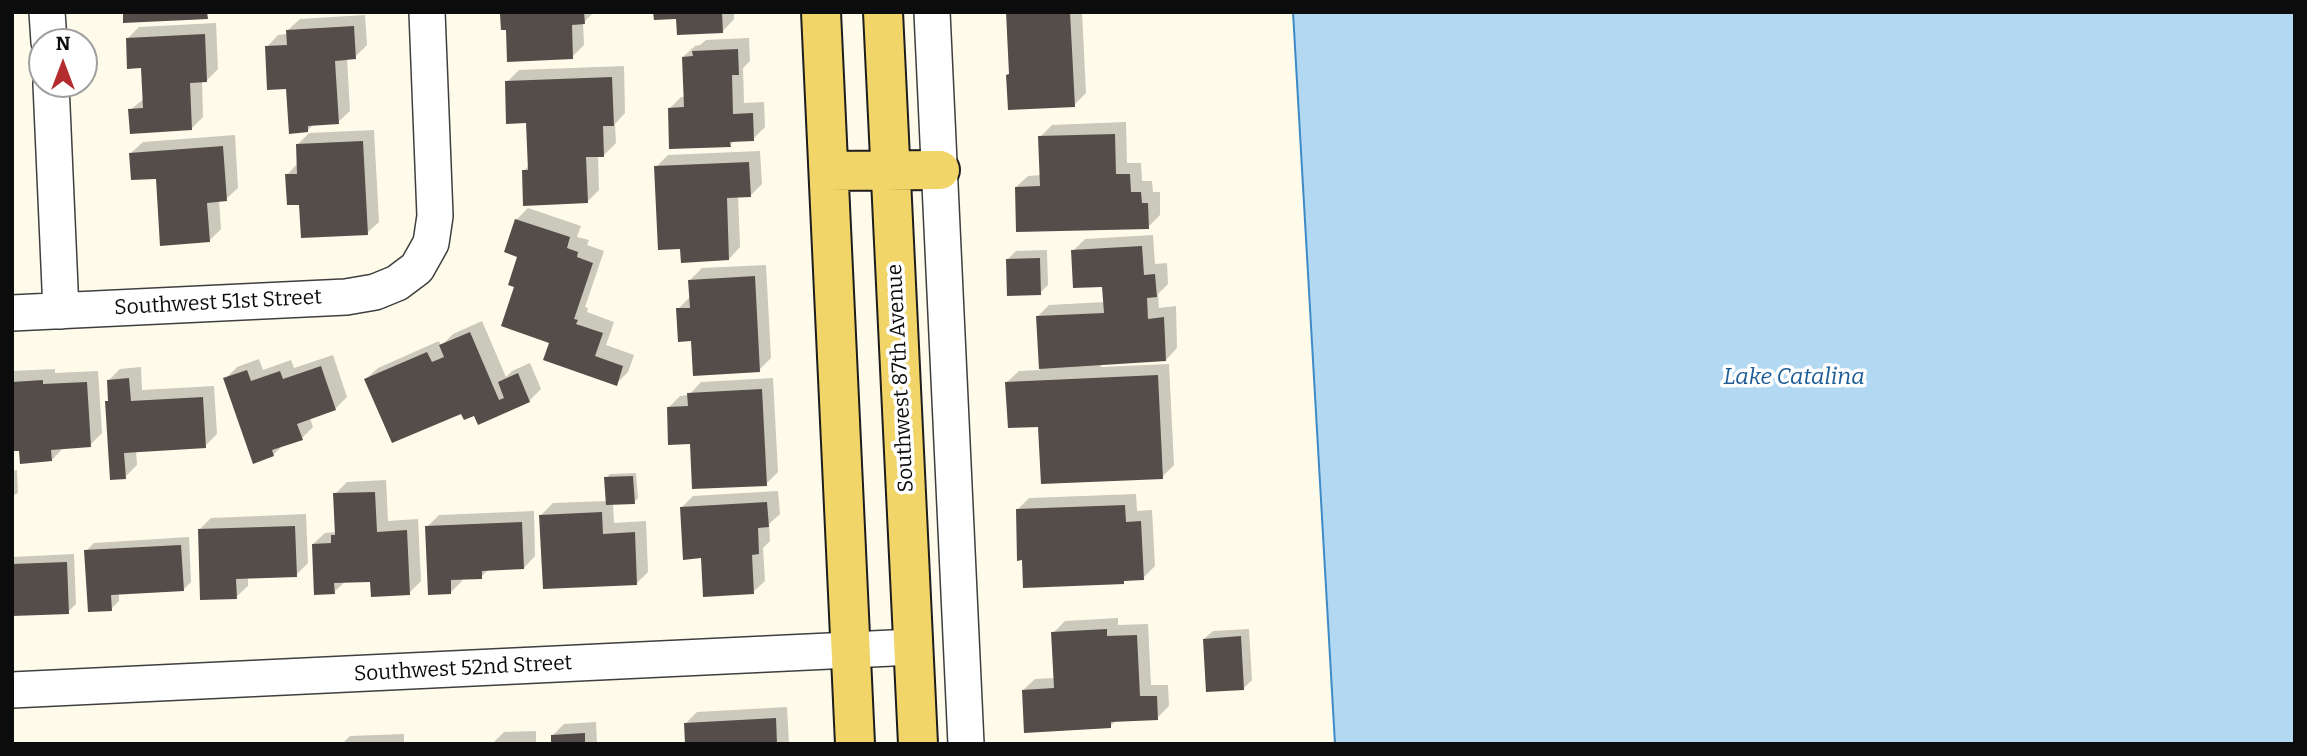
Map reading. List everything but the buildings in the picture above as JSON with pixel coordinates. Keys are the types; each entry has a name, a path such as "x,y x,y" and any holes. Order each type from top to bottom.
{"main road":[{"path":"821,12 855,744"},
{"name":"Southwest 87th Avenue","path":"883,12 918,744"},
{"path":"829,171 940,170"}],"street":[{"name":"Southwest 51st Street","path":"12,313 346,297 375,292 397,284 417,268 431,243 435,216 426,12"},
{"path":"933,12 966,744"},
{"path":"52,98 61,311"},
{"name":"Southwest 52nd Street","path":"12,690 913,647"}],"water":[{"name":"Lake Catalina","path":"1293,12 2295,12 2295,744 1335,744"}]}
